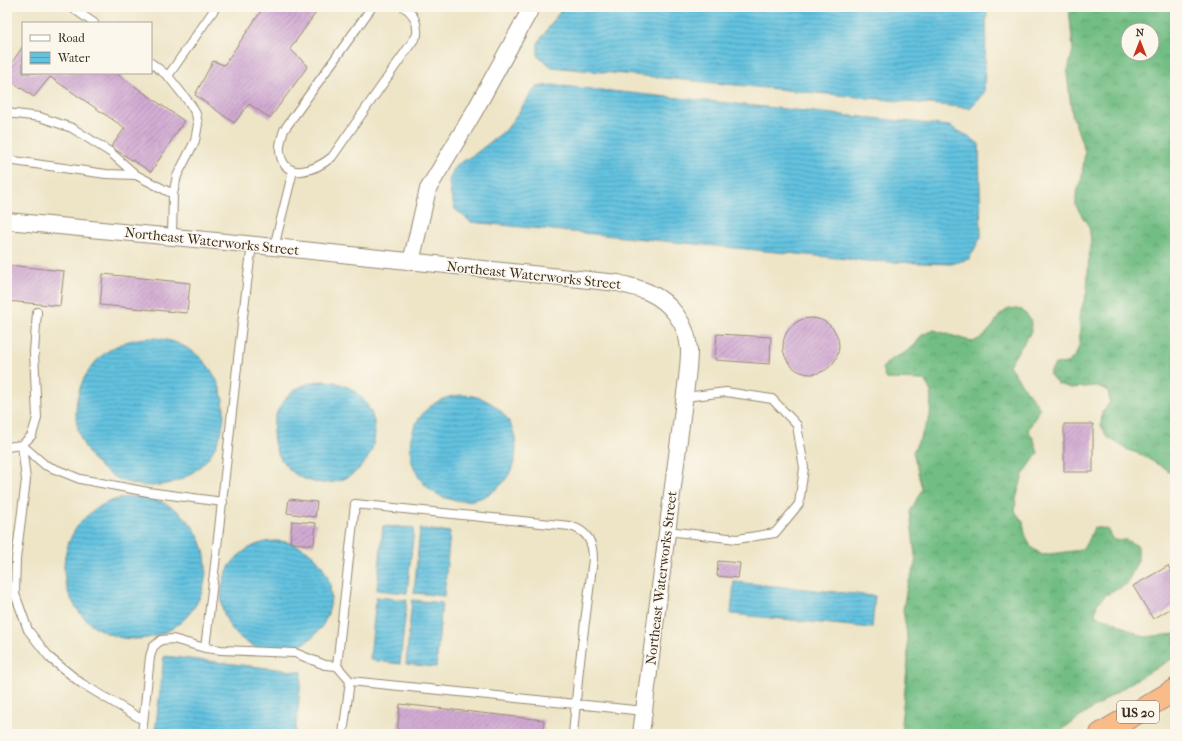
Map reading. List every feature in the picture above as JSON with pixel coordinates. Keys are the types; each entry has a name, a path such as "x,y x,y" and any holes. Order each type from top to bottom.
{"highway":[{"name":"US 20","path":"1101,734 1175,690"}],"street":[{"path":"411,262 428,189 474,112 522,26 529,12 528,7"},
{"name":"Northeast Waterworks Street","path":"7,221 172,236 618,283 648,292 670,307 679,318 687,336 689,349 685,397 641,734"}],"lane":[{"path":"71,7 93,22"},
{"path":"168,76 216,7"},
{"path":"372,7 284,130 280,144 280,152 283,161 288,168 293,171 309,170 318,167 332,157 417,35 418,29 416,21 412,14 404,7"},
{"path":"152,64 168,76 191,105 196,114 198,124 195,141 177,176 173,194 172,236"},
{"path":"7,113 40,117 72,128 110,152 136,175 173,194"},
{"path":"7,160 106,174 136,175"},
{"path":"274,247 293,171"},
{"path":"205,648 223,502 244,303 252,245"},
{"path":"7,447 22,445 32,435 37,418 34,352 37,312"},
{"path":"667,531 737,539 775,533 799,504 804,468 797,425 772,400 726,392 685,397"},
{"path":"22,445 45,465 80,479 148,492 223,502"},
{"path":"22,445 26,480 16,559 15,594 28,630 50,658 81,683 143,720"},
{"path":"337,666 355,504 570,526 580,529 586,534 591,544 593,553 572,734"},
{"path":"142,734 150,657 153,646 161,640 173,639 205,648 221,650 295,653 325,665 337,666 350,681 644,711"},
{"path":"344,734 350,681"}],"green space":[{"path":"1069,7 1175,7 1174,474 1140,454 1128,450 1106,436 1101,425 1102,412 1110,402 1108,390 1096,386 1071,388 1058,384 1049,374 1055,364 1068,363 1076,354 1080,342 1079,316 1087,292 1091,240 1089,227 1076,206 1076,194 1081,182 1085,152 1072,114 1067,74 1073,50"},
{"path":"1009,308 1022,310 1031,320 1031,332 1009,365 1040,408 1028,430 1034,440 1038,453 1023,475 1016,499 1015,511 1023,522 1025,534 1031,547 1042,555 1081,550 1089,540 1094,527 1107,529 1113,540 1126,540 1138,546 1138,560 1127,584 1106,595 1097,604 1095,616 1108,619 1144,637 1175,634 1175,657 1129,684 1055,734 903,734 901,723 908,661 907,635 903,610 907,586 916,564 910,512 922,489 913,452 930,417 931,392 925,380 886,379 882,368 891,359 903,354 914,346 922,335 934,330 973,342 984,336 999,316"}],"water":[{"path":"563,7 987,7 984,93 970,108 552,67 538,56 538,43"},
{"path":"552,85 949,126 968,136 979,144 981,237 969,259 951,264 868,261 471,222 455,209 451,196 449,181 455,166 475,154 507,129 536,87"},
{"path":"150,338 164,340 185,347 197,355 207,365 218,384 224,412 222,426 215,447 207,459 197,469 178,480 150,486 136,484 115,477 103,469 93,459 82,440 76,412 78,398 85,377 93,365 103,355 122,344"},
{"path":"324,381 343,385 360,396 371,413 375,432 371,451 360,468 343,479 324,483 305,479 288,468 277,451 273,432 277,413 288,396 305,385"},
{"path":"463,395 483,399 500,411 512,428 516,448 512,468 500,485 483,497 463,501 443,497 426,485 414,468 410,448 414,428 426,411 443,399"},
{"path":"142,497 169,505 186,517 201,541 205,554 205,582 201,595 186,619 162,634 149,638 128,639 101,631 84,619 69,595 65,582 64,561 72,534 84,517 108,502 121,498"},
{"path":"383,526 414,528 407,593 377,590"},
{"path":"420,529 450,532 444,596 414,593"},
{"path":"276,541 297,545 307,550 315,557 322,565 327,575 331,596 327,617 322,627 315,635 307,642 297,647 276,651 255,647 245,642 237,635 230,627 225,617 221,596 225,575 230,565 237,557 245,550 255,545"},
{"path":"734,582 875,596 872,628 731,614"},
{"path":"376,597 407,600 400,664 370,660"},
{"path":"412,600 442,603 436,667 406,664"},
{"path":"164,656 302,672 295,734 155,734"}],"building":[{"path":"264,7 320,7 290,49 308,66 270,118 249,104 234,123 195,95 213,61 224,65"},
{"path":"22,48 22,74 117,74 184,121 151,172 111,147 125,128 50,77 34,97 7,78 7,70"},
{"path":"7,265 64,271 60,306 7,301"},
{"path":"103,274 190,283 187,313 100,305"},
{"path":"811,318 822,320 831,326 837,335 839,346 837,357 831,366 822,372 811,374 800,372 791,366 785,357 783,346 785,335 791,326 800,320"},
{"path":"717,334 771,337 770,364 715,360"},
{"path":"1064,424 1093,424 1093,472 1064,472"},
{"path":"289,499 317,502 315,517 287,513"},
{"path":"292,521 316,523 314,545 290,543"},
{"path":"718,561 740,563 738,578 717,576"},
{"path":"1168,566 1175,577 1175,606 1153,619 1133,586"},
{"path":"400,704 544,720 543,734 397,734"}]}
